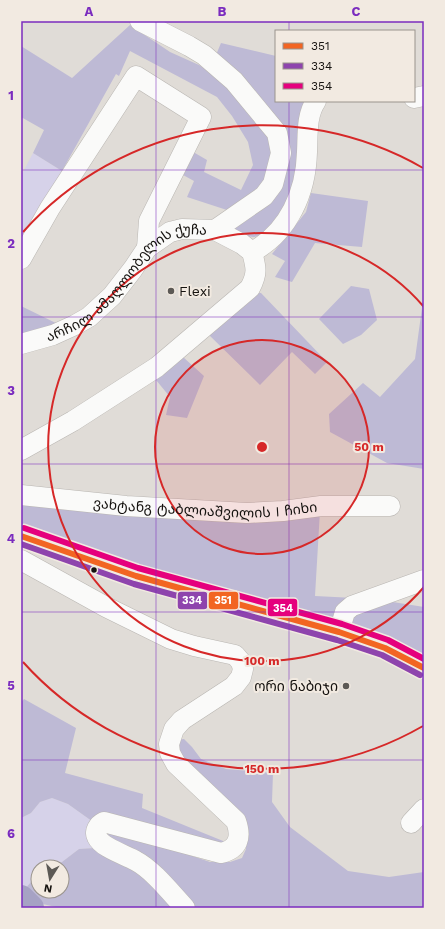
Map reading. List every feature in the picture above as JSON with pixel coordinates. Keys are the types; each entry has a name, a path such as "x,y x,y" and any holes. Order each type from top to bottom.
{"main road":[{"path":"21,536 136,576 339,632 385,648 423,669"}],"street":[{"name":"არჩილ ამაღლობელის ქუჩა","path":"21,344 53,335 89,317 112,296 133,270 147,248 170,232 182,229 215,230 264,196 273,184 281,153 277,133 234,81 221,68 190,46 140,21"},
{"path":"21,259 50,208 136,76 201,117 149,221 147,248"},
{"path":"252,252 274,236 288,219 297,204 306,170 307,131 312,108 315,102"},
{"path":"21,450 73,421 157,367 250,288 257,270 252,252 242,244 215,230"},
{"name":"ვახტანგ ტაბლიაშვილის I ჩიხი","path":"21,495 126,506 247,513 283,511 321,506 390,506"},
{"path":"21,560 106,607 171,639 235,656 240,662 243,669 241,677 234,686 182,720 174,729 169,744 170,753 176,764 236,821 240,830 239,838 235,846 230,851 221,853 104,822 98,827 96,832 97,836 104,845 138,862 159,880 185,908"},
{"path":"339,632 345,612 352,606 424,580"}],"shaded area":[{"path":"130,25 170,52 199,65 217,77 266,126 274,144 268,184 233,212 187,197 194,181 174,170 188,149 207,160 204,172 241,190 253,165 248,142 232,116 217,97 130,51 119,76 116,74 62,171 33,153 44,130 21,117 21,46 72,78"},
{"path":"221,43 275,56 275,102 307,102 291,206 264,234 254,237 246,236 232,228 263,209 274,194 286,151 213,62"},
{"path":"33,153 62,171 21,247 21,176"},
{"path":"311,193 368,201 362,247 315,243 292,282 275,277 285,261 272,254 306,212"},
{"path":"351,286 369,289 377,320 361,335 343,344 319,319"},
{"path":"253,293 261,293 327,362 315,374 292,352 260,385 207,333"},
{"path":"424,293 424,469 387,463 330,432 329,414 363,383 380,397 415,359"},
{"path":"21,306 64,327 21,341"},
{"path":"183,357 204,376 187,418 166,415 170,397 156,380"},
{"path":"21,503 320,511 315,596 374,599 424,607 424,660 121,564 21,530"},
{"path":"24,699 76,728 65,773 143,794 142,808 228,843 227,848 96,824 68,804 52,798 40,802 31,813 21,818 21,703"},
{"path":"184,739 201,759 226,769 273,773 272,802 290,827 348,871 389,877 424,872 424,908 188,908 102,840 104,830 113,829 210,862 230,862 242,858 246,849 246,834 178,759 177,740"},
{"path":"52,798 68,804 96,824 95,848 79,849 66,859 30,859 30,883 24,890 30,899 21,890 21,818 31,813 40,802"},
{"path":"95,848 144,876 175,908 61,908 33,902 31,899 70,899 70,859 66,859 79,849"},
{"path":"30,883 30,898 24,890"}],"waterway":[{"path":"21,898 31,908"}],"transit line":[{"name":"354","path":"24,528 138,568 342,624 388,640 424,659"},
{"name":"351","path":"21,536 136,576 339,632 385,648 424,668"},
{"name":"334","path":"21,544 134,584 337,640 382,655 420,675"}],"place":[{"name":"Flexi","path":"171,291"},
{"name":"ორი ნაბიჯი","path":"346,686"}]}
